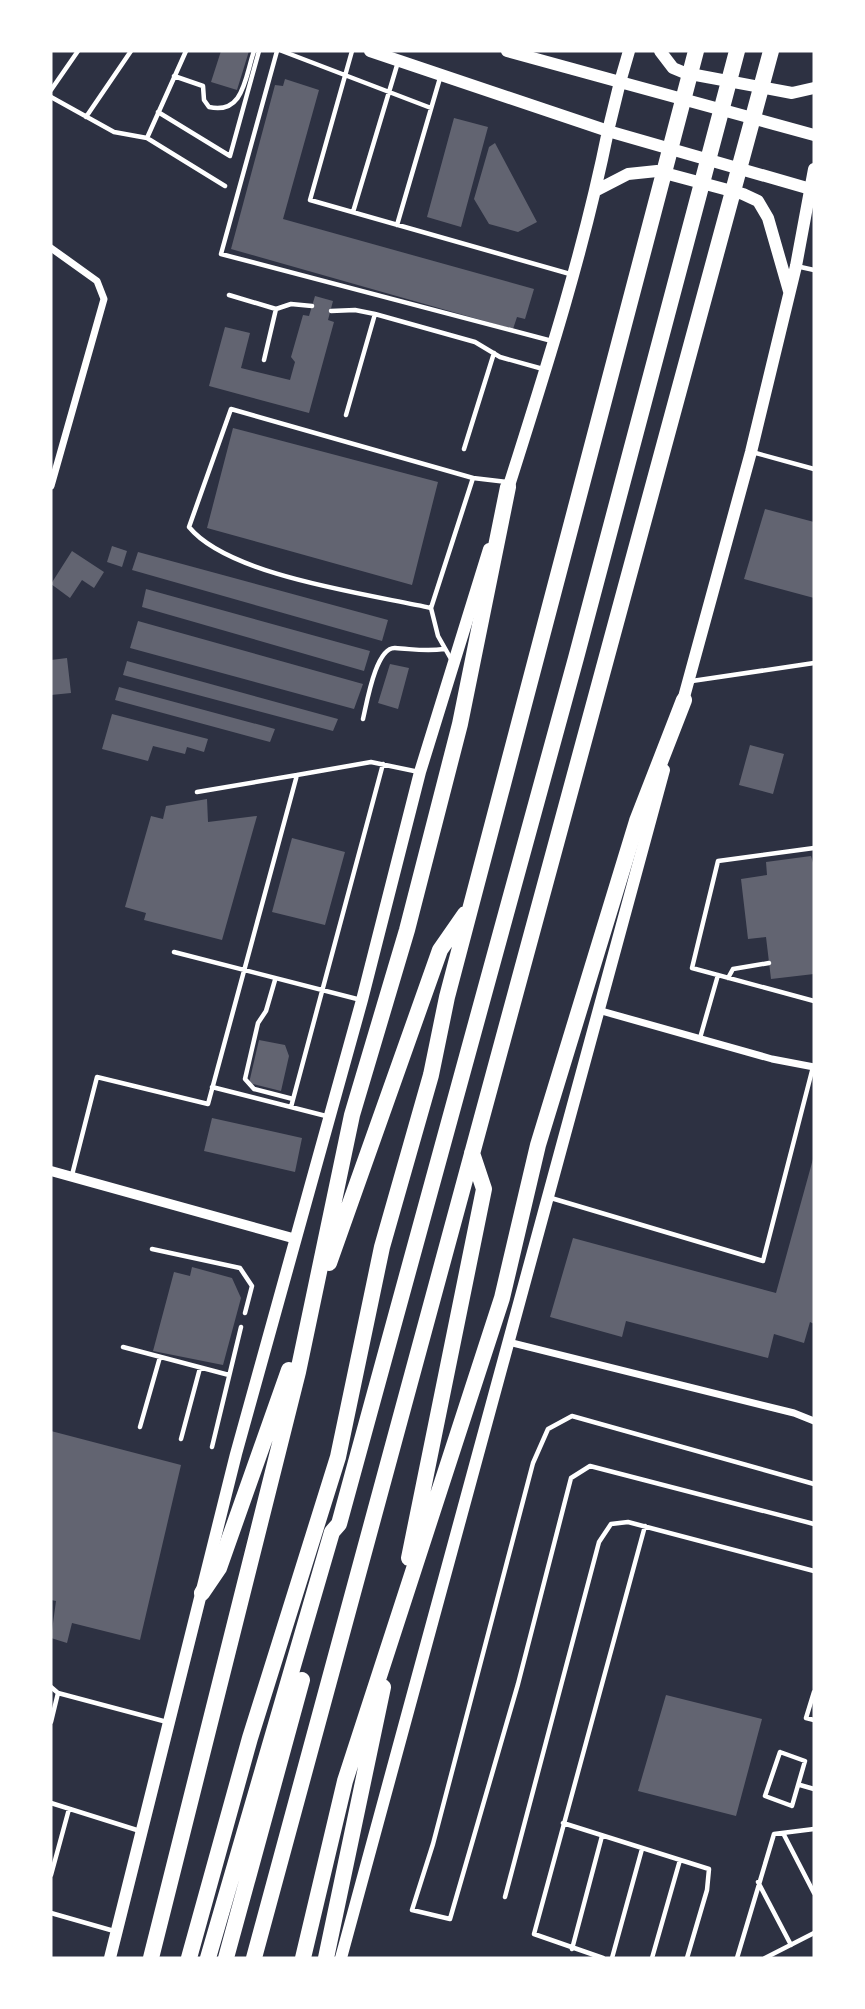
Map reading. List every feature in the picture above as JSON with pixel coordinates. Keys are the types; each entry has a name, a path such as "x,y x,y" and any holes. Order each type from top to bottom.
{"highway":[{"path":"189,1958 250,1738 338,1457 382,1247 432,1074 447,997 696,51"},
{"path":"208,1958 332,1532 339,1524 573,671 737,51"},
{"path":"254,1958 771,51"},
{"path":"151,1958 298,1372 352,1115 407,930 457,737 509,485"},
{"path":"303,1958 345,1781 502,1298 538,1145 637,821 684,700"},
{"path":"202,1593 219,1568 267,1430 369,1156 440,950 473,904"},
{"path":"326,1958 484,1189 472,1152"},
{"path":"226,1958 342,1535 339,1524"}],"main road":[{"path":"370,51 608,131 812,189"},
{"path":"507,51 814,135"},
{"path":"110,1958 168,1723 362,1000 420,772 573,275 597,190 608,131 629,51"},
{"path":"660,51 673,68 685,72 792,93 814,88"},
{"path":"341,1958 751,452 796,266 814,169"},
{"path":"597,190 628,174 657,172 743,194 758,201 768,218 789,292"}],"street":[{"path":"51,248 97,281 104,299 51,486"},
{"path":"598,1010 699,1040 813,1067"},
{"path":"51,1171 296,1239"},
{"path":"509,1342 794,1413 814,1421"}],"lane":[{"path":"51,90 78,51"},
{"path":"86,117 131,51"},
{"path":"174,76 203,86 204,100 209,107 226,110 233,107 240,96 254,51"},
{"path":"158,112 230,156 259,51"},
{"path":"431,107 279,51 221,254 553,341"},
{"path":"352,51 310,200 573,275"},
{"path":"147,138 184,52"},
{"path":"353,212 399,61"},
{"path":"397,225 440,76"},
{"path":"51,97 114,132 147,138 225,186"},
{"path":"796,266 814,270"},
{"path":"229,295 276,309 291,304 312,306"},
{"path":"264,360 276,309"},
{"path":"331,310 375,314 475,342 494,353 544,369"},
{"path":"346,415 375,314"},
{"path":"464,449 494,353"},
{"path":"430,608 264,570 201,542 189,527 231,409 472,478 509,485"},
{"path":"751,452 814,469"},
{"path":"454,662 444,649 430,608 472,478"},
{"path":"363,719 380,660 387,650 425,652 444,649"},
{"path":"688,681 814,663"},
{"path":"197,792 371,762 420,772"},
{"path":"291,1107 383,764"},
{"path":"72,1177 97,1077 208,1104 297,775"},
{"path":"814,848 718,861 692,968 814,1001"},
{"path":"174,952 321,992 362,1000"},
{"path":"728,978 733,969 769,963"},
{"path":"699,1040 718,975"},
{"path":"275,980 266,1011 258,1023 244,1079 254,1089 293,1099"},
{"path":"547,1197 763,1261 813,1067"},
{"path":"212,1087 330,1117"},
{"path":"152,1249 240,1268 252,1286 245,1313"},
{"path":"212,1447 241,1327"},
{"path":"123,1347 229,1376"},
{"path":"140,1427 160,1357"},
{"path":"181,1439 200,1368"},
{"path":"814,1484 572,1416 548,1429 533,1463 433,1844 412,1910 450,1919 518,1684 572,1478 590,1466 601,1468 814,1524"},
{"path":"505,1898 599,1542 611,1524 628,1522 814,1571"},
{"path":"603,1958 534,1934 645,1526"},
{"path":"51,1687 58,1693 168,1723"},
{"path":"814,1692 806,1718 814,1720"},
{"path":"51,1721 58,1693"},
{"path":"780,1752 805,1760 800,1785 792,1806 765,1796 780,1752"},
{"path":"800,1785 814,1789"},
{"path":"51,1803 141,1831"},
{"path":"51,1875 69,1809"},
{"path":"563,1823 709,1868 707,1890 687,1958"},
{"path":"737,1958 774,1834 814,1829"},
{"path":"783,1833 814,1893"},
{"path":"572,1949 602,1836"},
{"path":"611,1958 642,1849"},
{"path":"652,1958 680,1860"},
{"path":"758,1881 791,1945"},
{"path":"51,1913 118,1932"},
{"path":"765,1958 814,1933"}],"building":[{"path":"221,51 249,51 237,90 211,82"},
{"path":"285,79 319,90 283,219 534,289 525,319 517,317 513,329 231,249 275,85 283,86"},
{"path":"454,118 488,127 461,227 427,217"},
{"path":"495,143 537,222 518,232 489,224 474,199 489,147"},
{"path":"315,296 333,301 328,320 334,322 309,413 209,386 225,327 250,333 241,368 290,380 295,362 291,357 303,315 309,316"},
{"path":"233,428 438,482 412,585 207,528"},
{"path":"765,509 814,522 814,598 744,579"},
{"path":"112,546 127,551 122,567 107,562"},
{"path":"72,551 104,572 94,588 82,580 70,598 51,584"},
{"path":"138,552 388,620 382,641 132,570"},
{"path":"146,589 370,651 364,671 142,607"},
{"path":"138,621 363,684 354,709 130,648"},
{"path":"67,658 71,693 51,695 51,660"},
{"path":"127,661 338,719 333,731 123,675"},
{"path":"390,664 409,668 398,709 378,703"},
{"path":"119,687 275,729 270,742 115,700"},
{"path":"112,714 208,739 204,752 187,747 185,754 153,746 148,761 102,749"},
{"path":"750,745 784,754 773,794 739,785"},
{"path":"207,799 208,822 257,816 222,940 144,920 146,913 125,907 151,816 163,819 166,806"},
{"path":"292,838 345,852 325,925 272,912"},
{"path":"811,856 814,866 814,974 771,979 766,937 748,939 741,879 767,875 766,862"},
{"path":"259,1040 285,1045 289,1056 281,1091 249,1083"},
{"path":"212,1118 302,1138 295,1172 204,1151"},
{"path":"813,1159 814,1324 810,1322 804,1343 774,1334 768,1358 626,1321 622,1337 550,1317 573,1238 776,1293"},
{"path":"192,1267 232,1278 241,1298 223,1365 153,1351 174,1272 190,1276"},
{"path":"51,1431 181,1465 140,1640 72,1623 67,1643 51,1638 56,1601 51,1600"},
{"path":"666,1695 762,1719 736,1816 638,1791"}]}
